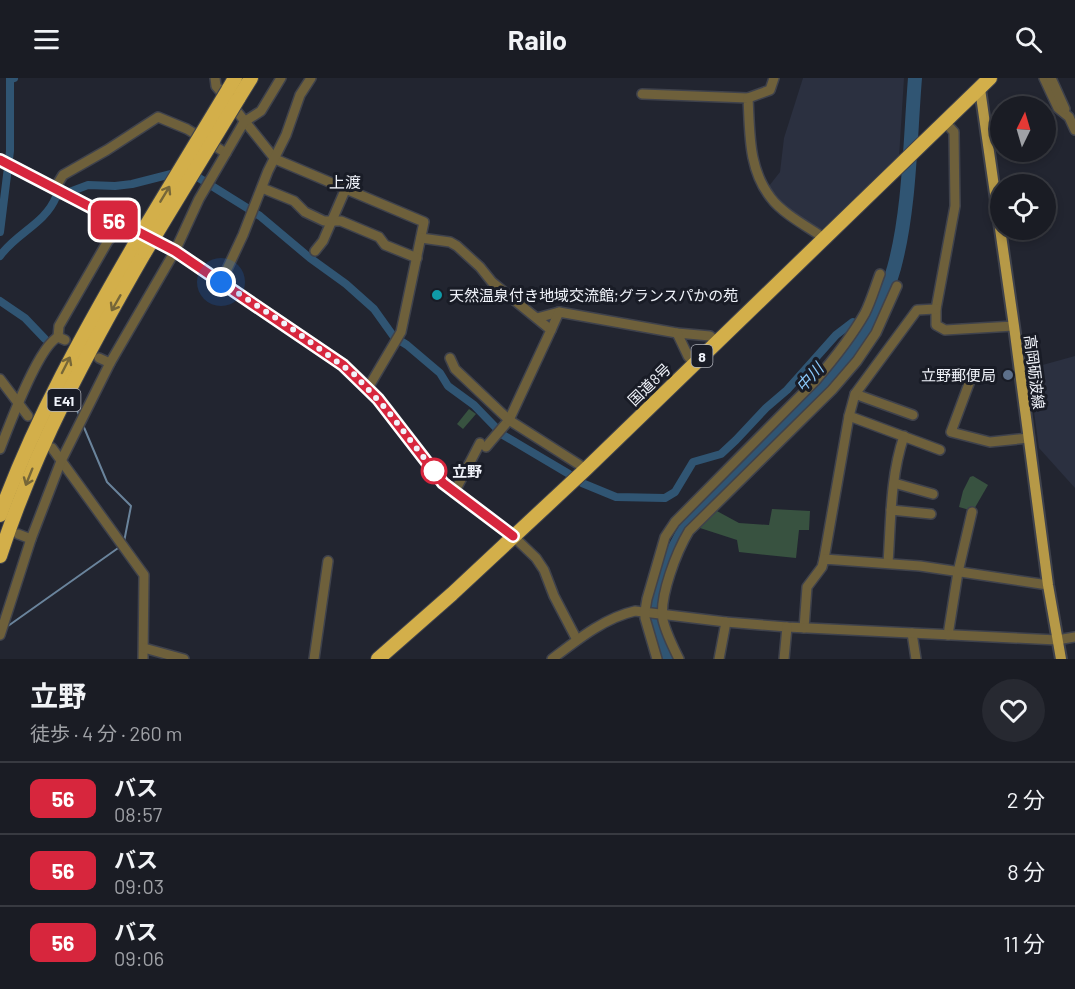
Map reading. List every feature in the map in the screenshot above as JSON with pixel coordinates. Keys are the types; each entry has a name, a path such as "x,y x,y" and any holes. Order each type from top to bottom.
{"highway":[{"name":"E41","path":"0,515 22,458 61,375 140,248 234,89 250,78"},
{"name":"国道8号","path":"378,659 586,469 891,176 945,122 977,83 990,78"},
{"name":"E41","path":"0,556 35,463 75,376 140,248"}],"main road":[{"name":"高岡砺波線","path":"977,83 1014,326 1060,659"},
{"path":"6,163 175,251 343,365 368,388 443,483 513,536"}],"street":[{"path":"215,78 216,86 275,159 424,222 401,332 368,388"},
{"path":"0,634 30,539 62,461 110,363 175,251 199,199 244,122 261,111 281,78"},
{"path":"221,282 275,159 300,95 311,78"},
{"path":"642,94 748,98 770,90 774,78"},
{"path":"1044,78 1058,108 1069,117"},
{"path":"1051,78 1075,130"},
{"path":"748,98 751,156 761,181 771,199 824,238"},
{"path":"55,188 63,175 158,117 187,129 226,153"},
{"path":"945,122 954,132 955,206 936,309 936,325 945,330 1014,326"},
{"path":"262,188 294,201 304,212 324,221 341,221 378,237 385,245 417,258"},
{"path":"315,251 323,241 346,188"},
{"path":"0,449 18,404 44,350 53,340 62,338 59,326 69,307 108,241 123,225"},
{"path":"421,238 450,242 457,246 480,267 492,282 551,330"},
{"path":"657,659 645,618 647,599 665,537 675,522 815,381 834,358 866,312 880,274"},
{"path":"679,659 662,613 666,591 681,545 689,531 838,383 857,361 876,333 897,286"},
{"path":"804,628 807,588 822,567 824,559 849,416 855,394 917,310 936,309"},
{"path":"537,318 559,312 677,333 710,336 716,342"},
{"path":"454,493 483,445 500,432 509,420 559,312"},
{"path":"677,333 694,363"},
{"path":"99,358 110,363"},
{"path":"450,358 455,369 509,420 586,469"},
{"path":"0,379 28,416"},
{"path":"970,381 951,432 990,442 1029,438"},
{"path":"855,394 913,415"},
{"path":"849,416 940,450"},
{"path":"888,563 894,483 898,454 904,436"},
{"path":"52,448 144,575 143,659"},
{"path":"894,483 933,494"},
{"path":"891,510 931,514"},
{"path":"948,635 958,572 972,512"},
{"path":"18,534 30,539"},
{"path":"513,536 536,558 544,570 554,596 577,640"},
{"path":"824,559 888,563 1048,585"},
{"path":"314,659 328,561"},
{"path":"552,659 577,640 624,613 635,611 787,627 1057,640 1075,637"},
{"path":"719,659 726,622"},
{"path":"784,659 787,627"},
{"path":"912,633 916,659"},
{"path":"144,648 184,659"}],"shaded area":[{"path":"803,78 904,78 899,157 819,233 785,207 769,186 780,172 784,138"},
{"path":"1075,356 1075,488 1039,448 1028,369"}],"green space":[{"path":"469,409 476,414 463,429 457,424"},
{"path":"973,476 988,485 973,511 959,507 963,491 970,477"},
{"path":"772,509 810,511 809,530 799,530 796,558 739,552 737,540 700,528 715,510 739,523 769,525"}],"waterway":[{"path":"0,232 10,151 10,79 14,78"},
{"name":"中川","path":"667,659 658,627 658,600 665,572 682,534 689,523 845,362 860,341 885,295 894,268 903,222 909,174 915,78"},
{"path":"0,256 45,214 56,197 88,185 132,184 179,172"},
{"path":"191,173 260,216 310,258 346,284 374,309 394,337 440,373 448,386 474,405 503,435 569,474"},
{"path":"0,301 25,318 45,339"},
{"path":"582,483 616,497 665,498 675,492 693,462 721,454 787,390 836,335 853,322 856,324"},
{"name":"中川","path":"862,327 868,330"},
{"path":"71,397 80,417"},
{"path":"83,425 107,482 131,506 124,542"},
{"path":"8,626 121,546"}],"bus line":[{"name":"56","path":"0,160 175,251 343,365 378,399 443,483 513,536"}],"place":[{"name":"天然温泉付き地域交流館;グランスパかの苑","path":"437,295"},
{"name":"立野郵便局","path":"1008,375"},
{"name":"立野","path":"434,471"}],"district":[{"name":"上渡","path":"345,181"}],"route":[{"path":"221,282 291,328 354,374 387,410 434,471"}]}
